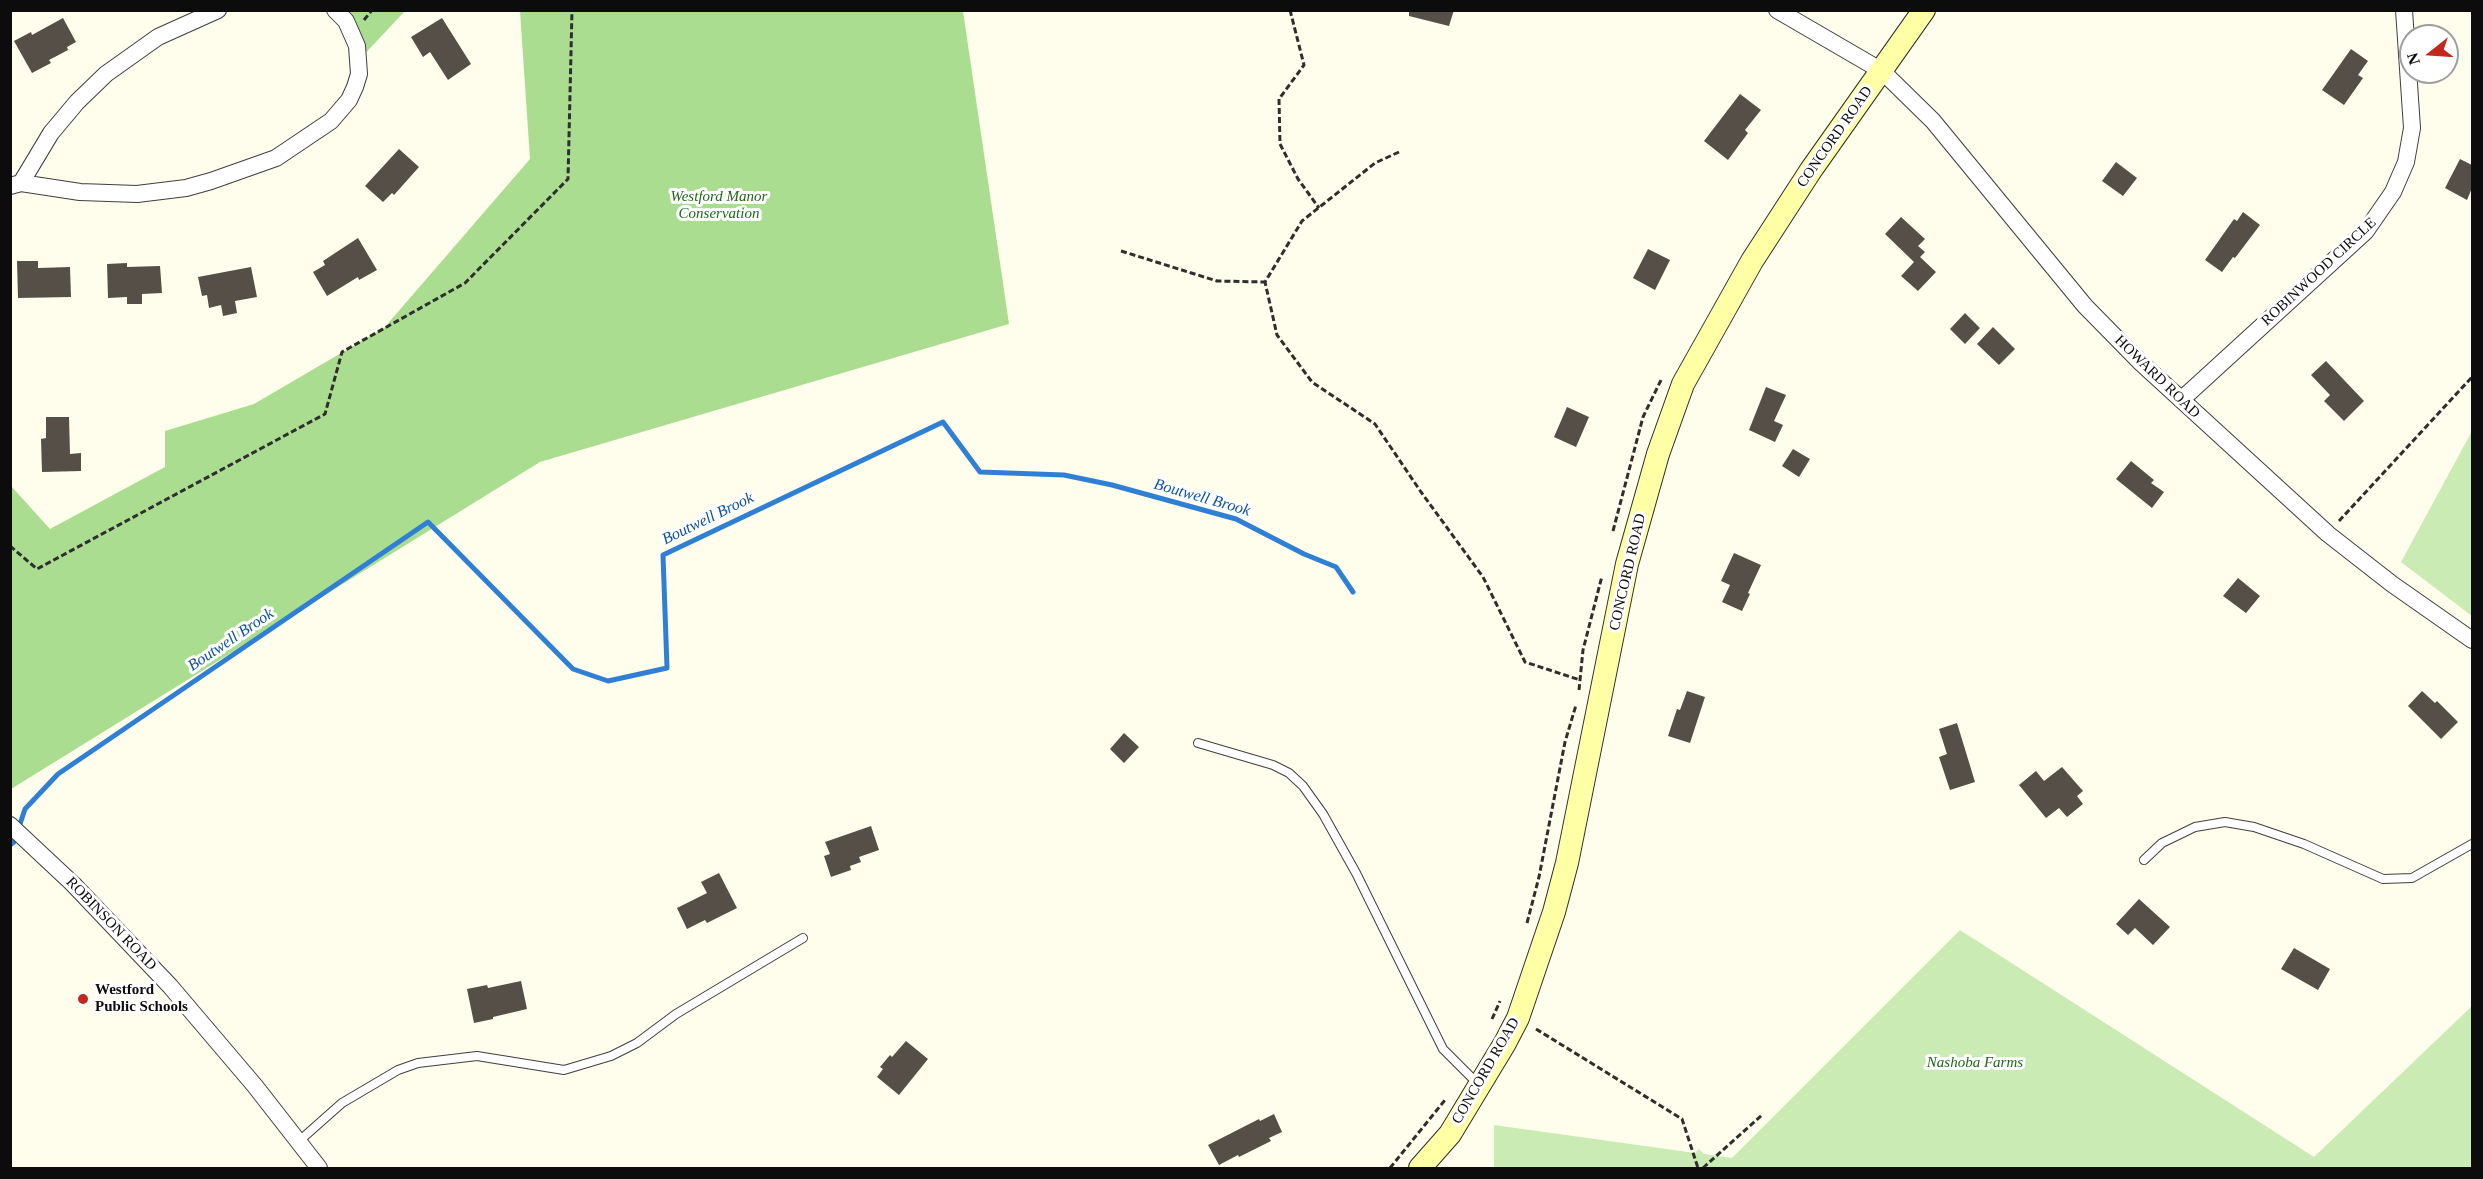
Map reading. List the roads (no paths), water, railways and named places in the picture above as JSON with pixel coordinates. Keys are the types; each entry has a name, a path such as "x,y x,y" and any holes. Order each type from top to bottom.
{"main road":[{"name":"CONCORD ROAD","path":"1420,1168 1450,1134 1472,1079 1518,1018 1554,912 1569,851 1627,564 1658,454 1683,384 1752,261 1811,170 1924,10"}],"street":[{"path":"218,10 158,37 106,74 77,102 51,133 16,184 80,192 137,194 203,183 235,174 276,158 331,121 350,100 359,74 357,46 346,21 335,10"},
{"name":"HOWARD ROAD","path":"1777,10 1882,71 1933,121 2085,306 2139,361 2328,534 2392,584 2472,640"},
{"name":"ROBINWOOD CIRCLE","path":"2181,400 2366,231 2393,192 2406,162 2412,128 2404,10"},
{"name":"ROBINSON ROAD","path":"10,825 73,884 170,986 255,1086 319,1168"}],"lane":[{"path":"1198,743 1253,757 1273,765 1289,773 1304,786 1323,814 1356,873 1443,1049 1472,1079"},
{"path":"2144,860 2162,843 2195,827 2225,822 2254,827 2304,844 2383,879 2412,878 2472,844"},
{"path":"298,1142 342,1103 398,1070 418,1064 477,1056 564,1070 611,1056 637,1043 676,1014 803,938"}],"waterway":[{"name":"Boutwell Brook","path":"10,845 14,842 25,809 58,774 428,522 573,669 608,681 667,668 663,555 943,422 980,472 1064,475 1112,485 1236,519 1304,554 1336,567 1353,592"}],"place":[{"name":"Westford Public Schools","path":"83,999"}],"park label":[{"name":"Westford Manor Conservation","path":"719,206"},
{"name":"Nashoba Farms","path":"1975,1063"}]}
